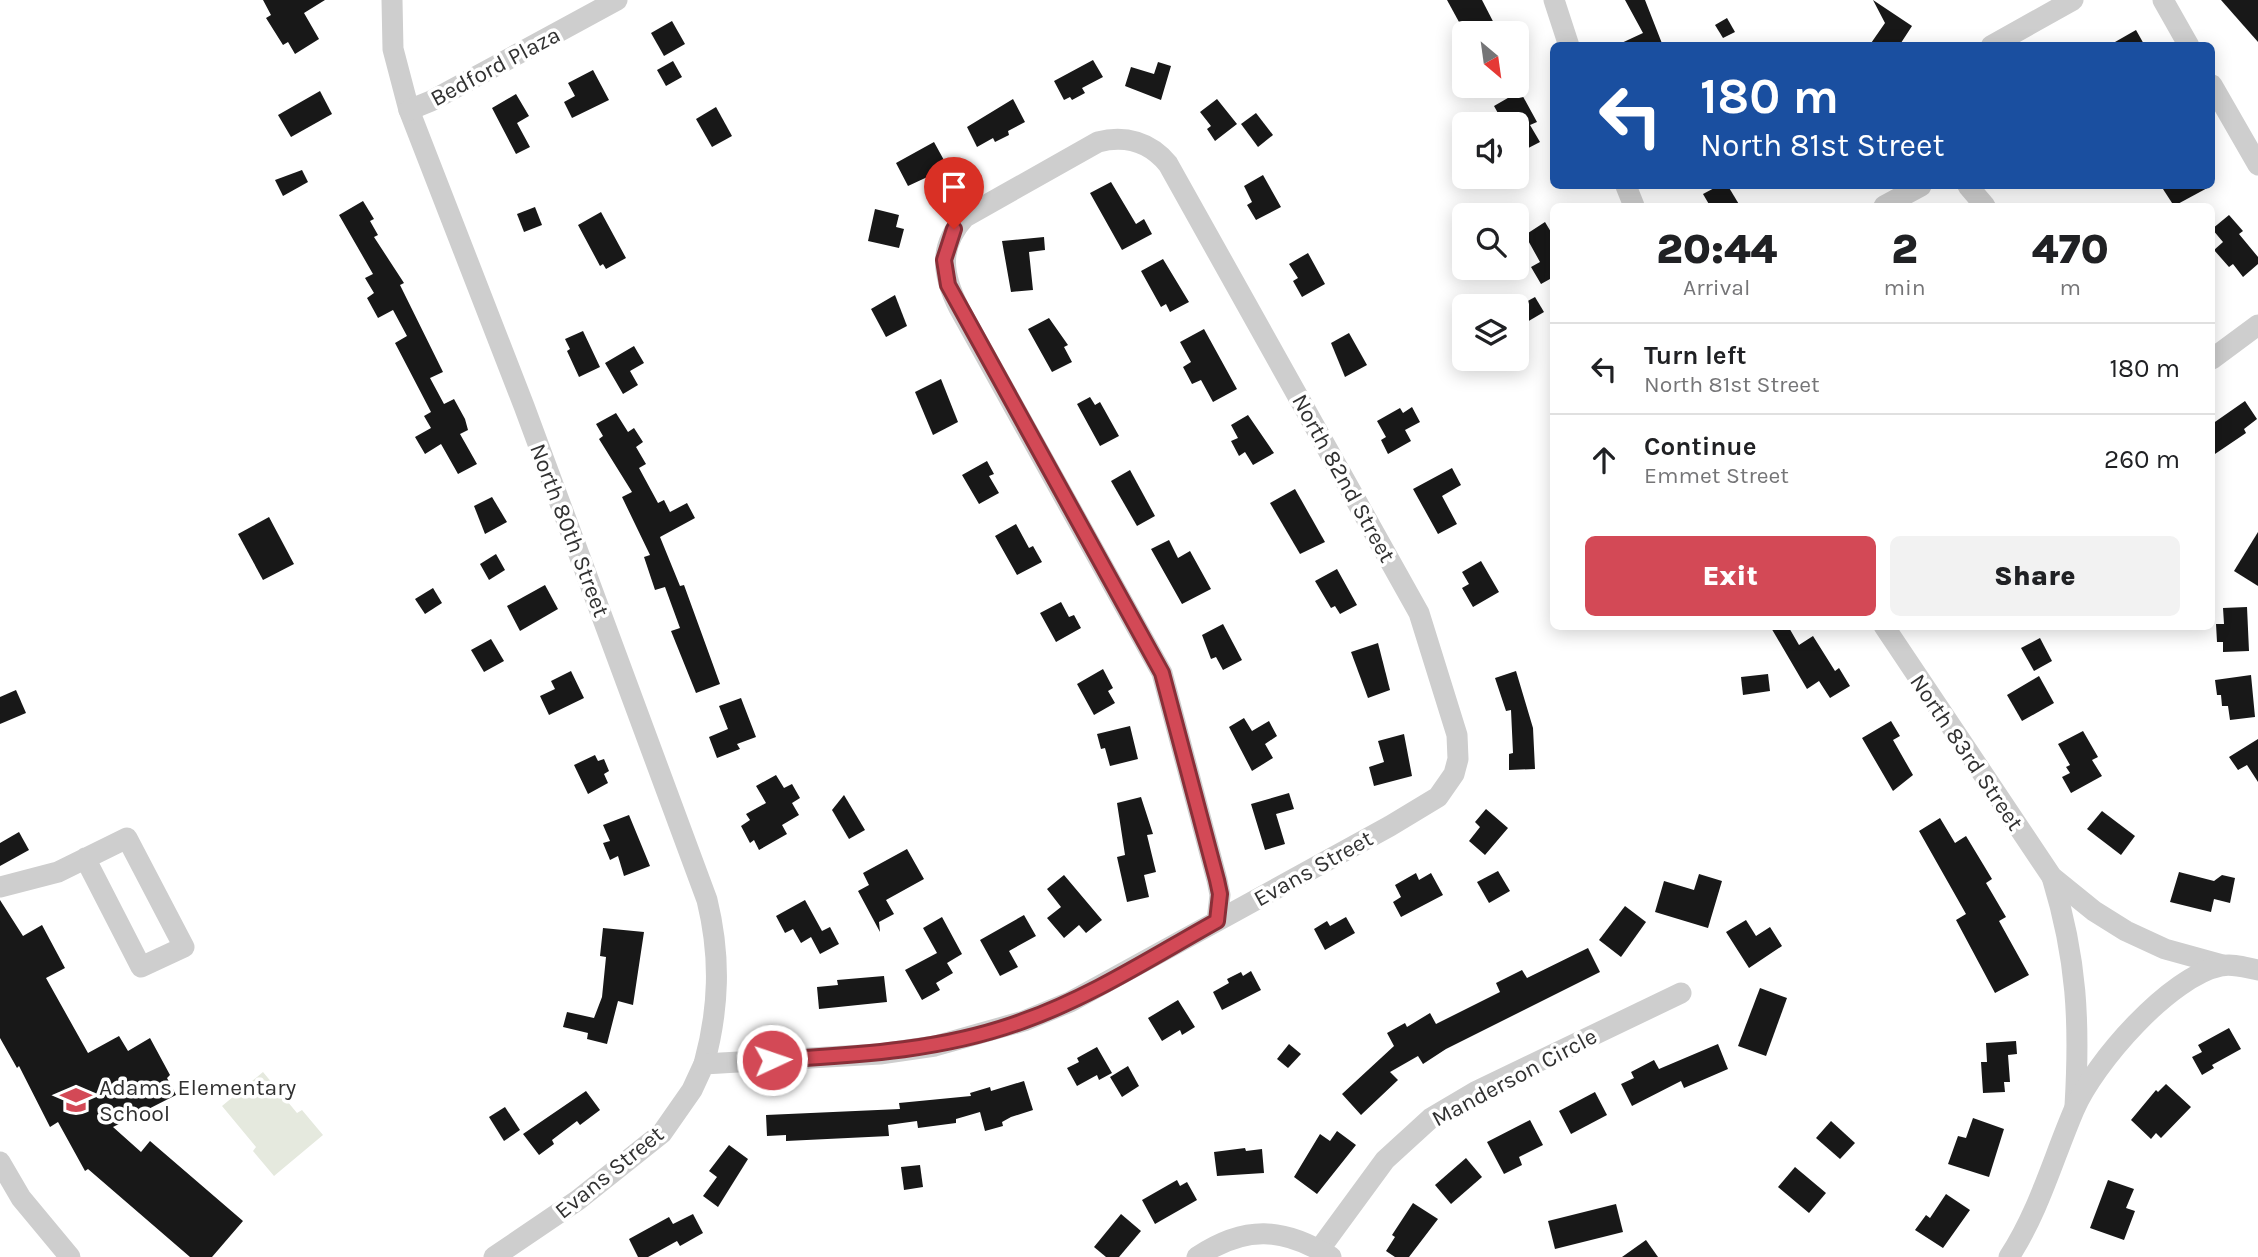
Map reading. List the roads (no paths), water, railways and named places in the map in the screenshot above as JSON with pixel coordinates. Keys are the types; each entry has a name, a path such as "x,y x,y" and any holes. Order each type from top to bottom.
{"street":[{"name":"North 80th Street","path":"392,0 393,49 409,110 517,389 707,900 716,943 718,987 716,1021 704,1064"},
{"name":"Bedford Plaza","path":"409,110 468,82 617,0"},
{"path":"1553,0 1568,42"},
{"path":"1997,42 2073,0"},
{"path":"2163,0 2187,42"},
{"path":"2215,90 2258,165"},
{"name":"North 82nd Street","path":"1217,921 1220,894 1217,880 1162,673 959,307 944,273 947,245 954,229 979,208 1098,142 1110,139 1126,139 1152,148 1173,172 1423,622 1459,750 1454,774 1438,797"},
{"path":"1890,203 1915,189"},
{"path":"1971,189 1982,203"},
{"path":"2215,357 2258,325"},
{"name":"North 83rd Street","path":"1887,630 2052,877 2094,911 2126,931 2177,953 2223,965 2258,970"},
{"name":"Evans Street","path":"504,1254 578,1200 662,1133 686,1099 704,1064 880,1054 979,1035 1070,1002 1438,797"},
{"path":"0,887 58,872 127,838 184,947 141,967 85,859"},
{"name":"North 83rd Street","path":"2052,877 2067,930 2078,1002 2075,1108"},
{"path":"2009,1257 2037,1207 2075,1108 2103,1064 2148,1013 2198,974 2223,965"},
{"name":"Manderson Circle","path":"1197,1257 1222,1243 1256,1233 1295,1237 1325,1254 1385,1160 1431,1118 1475,1092 1681,993"},
{"path":"0,1162 21,1198 67,1256"}],"place":[{"name":"Adams Elementary School","path":"76,1100"}]}
